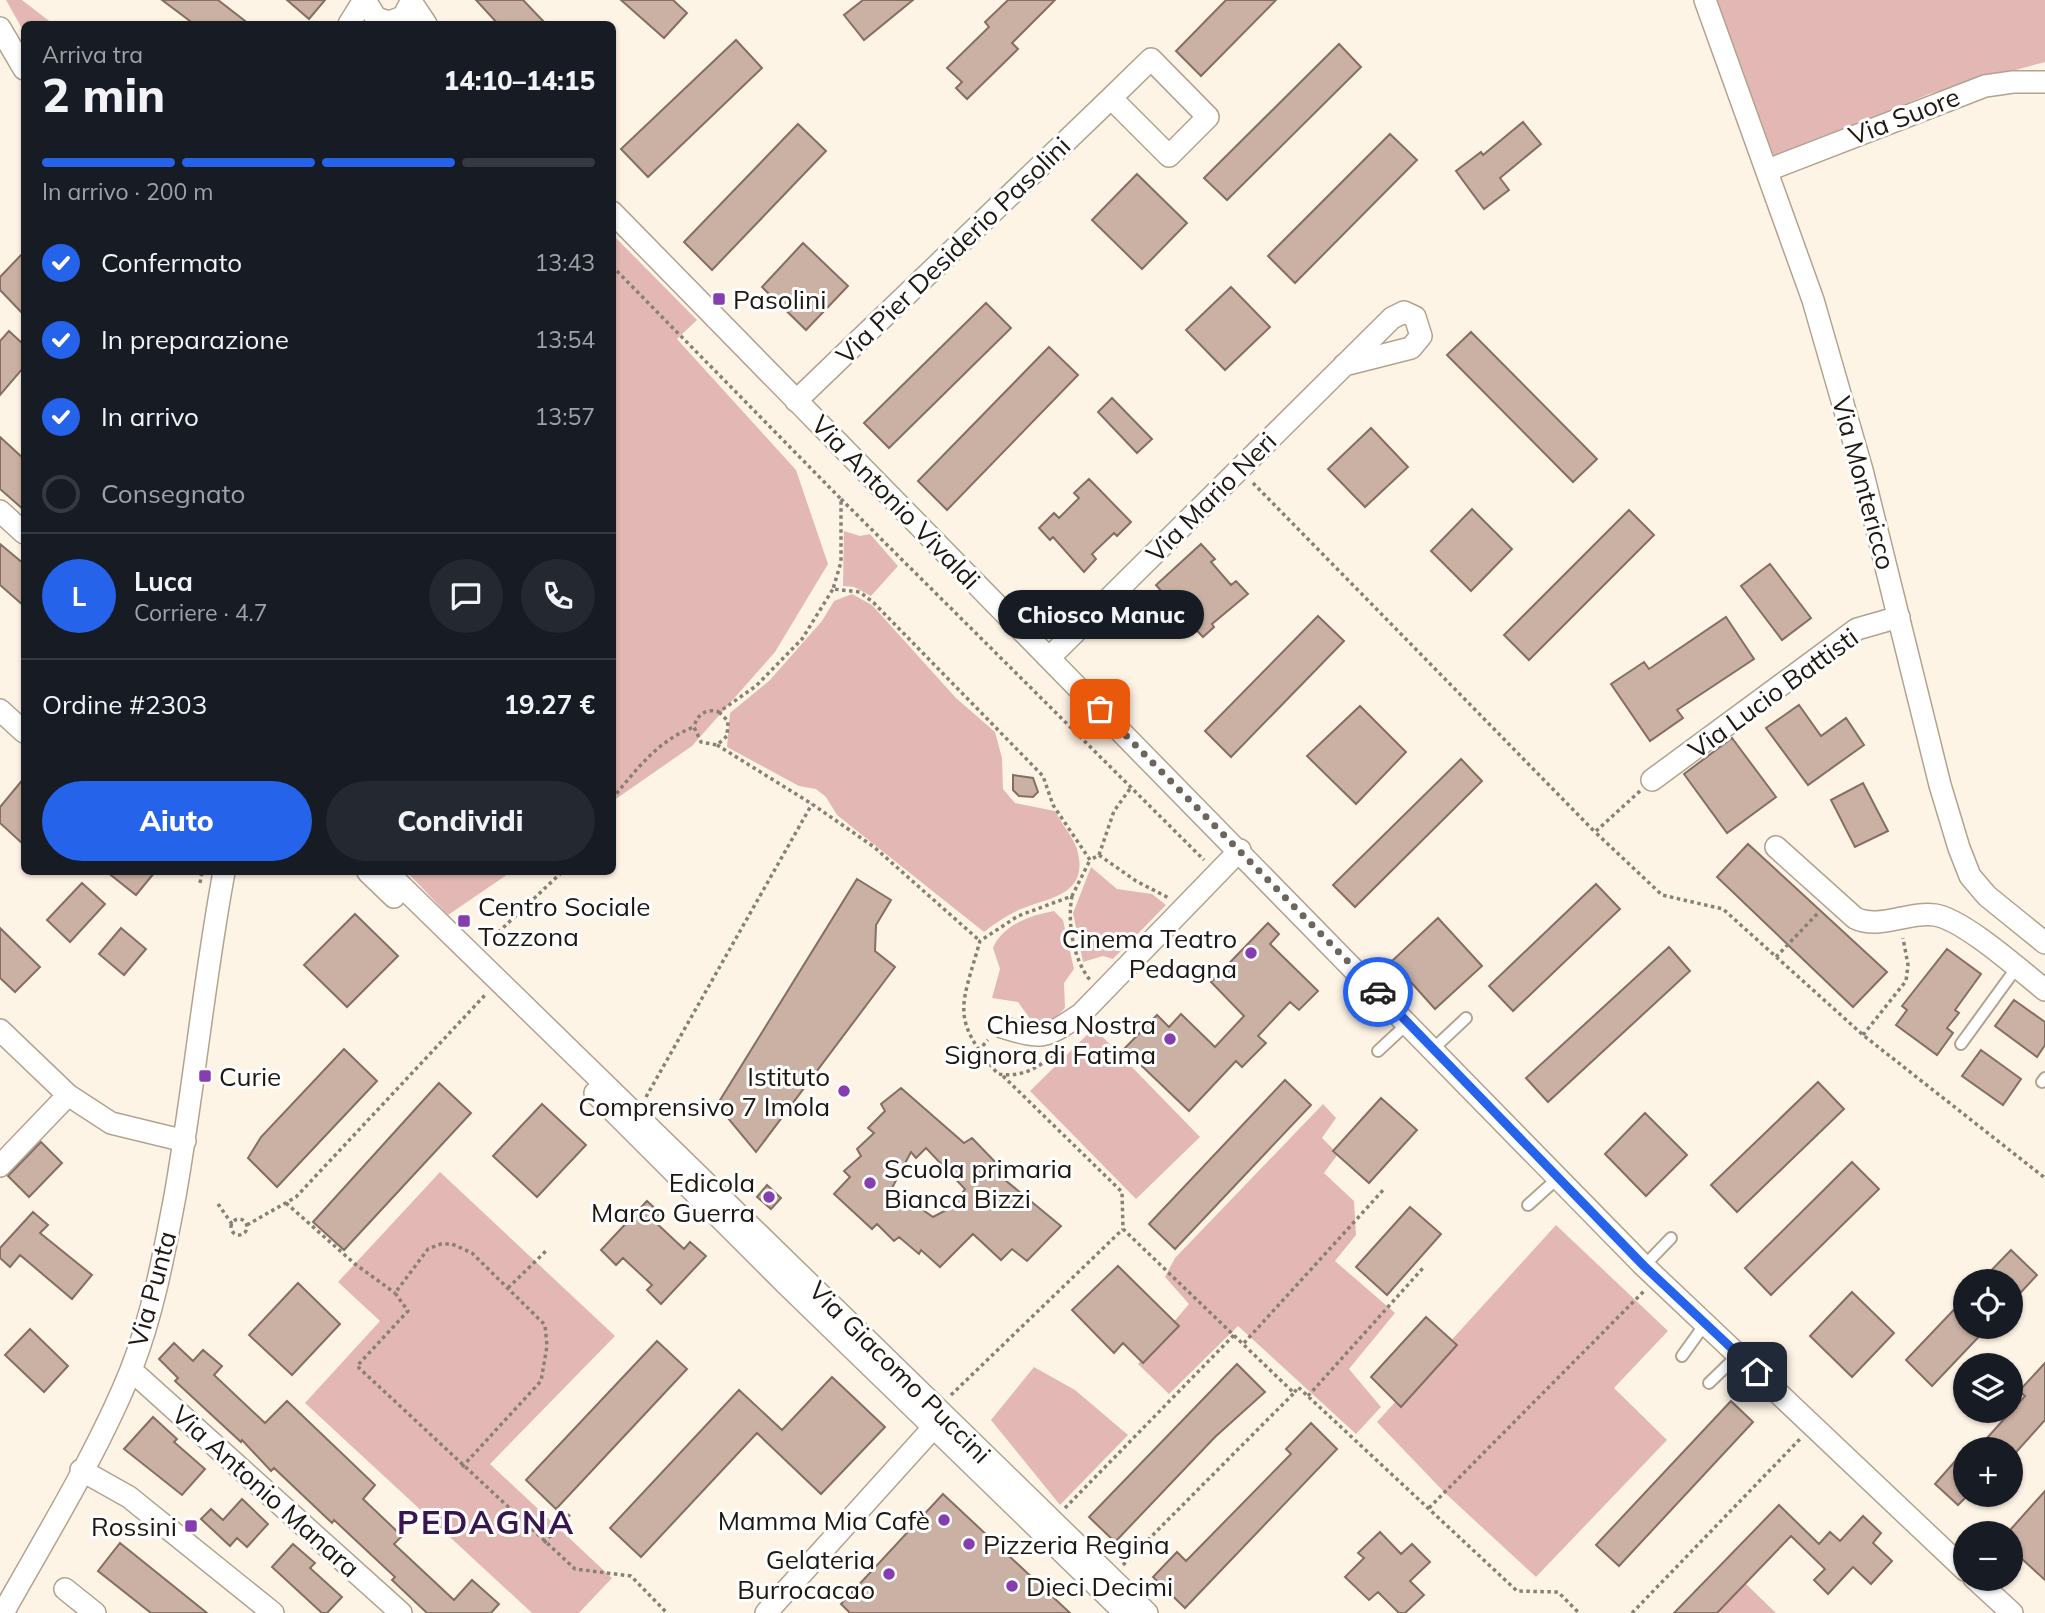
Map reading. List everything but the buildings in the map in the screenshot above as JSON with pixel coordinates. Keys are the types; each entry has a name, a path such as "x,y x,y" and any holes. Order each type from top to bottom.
{"street":[{"name":"Via Montericco","path":"1705,0 1768,170 1821,326 1862,470 1940,785 1970,876 1987,896 2045,943"},
{"path":"366,11 387,21"},
{"path":"391,21 411,11"},
{"path":"0,29 21,64"},
{"name":"Via Pier Desiderio Pasolini","path":"796,401 1151,59 1208,117 1169,156 1111,98"},
{"name":"Via Suore","path":"1768,170 1986,86 2013,82 2045,82"},
{"name":"Via Antonio Vivaldi","path":"616,216 1408,1023 1558,1178 1646,1277 1705,1324 1953,1559"},
{"name":"Via Mario Neri","path":"1049,658 1344,365"},
{"path":"0,511 21,530"},
{"name":"Via Lucio Battisti","path":"1652,780 1857,629 1899,617"},
{"path":"0,710 21,729"},
{"path":"1776,847 1860,921 1926,914 1947,918 2045,990"},
{"path":"1002,1027 1034,1037 1050,1034 1082,1014 1181,908 1240,850"},
{"name":"Via Punta","path":"3,1613 81,1470 131,1370 164,1256 185,1140 212,936 223,875"},
{"name":"Via Punta","path":"212,936 234,875"},
{"name":"Via Giacomo Puccini","path":"371,875 490,990 613,1100"},
{"name":"Via Giacomo Puccini","path":"390,875 938,1422 1125,1613"},
{"path":"0,1030 68,1094 111,1123 185,1140"},
{"path":"0,1166 68,1094"},
{"name":"Via Antonio Manara","path":"131,1370 401,1613"},
{"path":"766,1613 938,1422"},
{"name":"Via Giacomo Puccini","path":"938,1422 1147,1613"},
{"path":"81,1470 129,1497 273,1613"},
{"path":"65,1589 95,1613"},
{"path":"1988,1591 2012,1613"}],"lane":[{"path":"1961,1044 2017,967"},
{"path":"1433,1049 1466,1018"},
{"path":"1378,1051 1408,1023"},
{"path":"1528,1205 1558,1178"},
{"path":"1646,1277 1671,1238"},
{"path":"1682,1356 1705,1324"},
{"path":"1709,1383 1738,1355"}],"path":[{"path":"616,270 1216,873"},
{"path":"1249,479 1595,832 1662,895 1723,909 1863,1035 2045,1178"},
{"path":"616,794 647,757 675,734 694,727 702,713 719,712 756,686 802,639 833,589 841,562 841,499"},
{"path":"833,589 860,592 874,603 1043,776 1053,805 1090,859"},
{"path":"717,745 727,736 729,727 719,712"},
{"path":"694,727 701,742 717,745 812,804 874,847 980,941"},
{"path":"1595,832 1652,780"},
{"path":"1101,993 1082,970 1068,916 1072,896 1090,859 1099,855 1114,811 1132,786"},
{"path":"642,1103 812,804"},
{"path":"1099,855 1136,881 1167,896 1181,908"},
{"path":"200,885 202,875"},
{"path":"482,947 559,875"},
{"path":"1072,896 1018,916 980,941 964,1000 963,1025 978,1051 998,1074 1005,1076 1122,1192 1123,1229 1294,1392"},
{"path":"1776,957 1833,898"},
{"path":"1863,1035 1906,981 1908,965 1899,918"},
{"path":"247,1225 296,1197 490,990"},
{"path":"998,1074 1017,1077 1049,1059 1066,1042"},
{"path":"1244,1343 1385,1188"},
{"path":"285,1203 355,1264 395,1293 408,1311 357,1366 544,1543 576,1569 631,1576 667,1613"},
{"path":"218,1204 232,1224 232,1231 239,1235 246,1232 247,1225"},
{"path":"232,1224 238,1219 247,1225"},
{"path":"950,1395 1123,1229"},
{"path":"395,1293 428,1250 441,1244 452,1244 472,1252 545,1325 548,1346 541,1381 462,1466"},
{"path":"508,1288 548,1250"},
{"path":"1308,1396 1423,1268"},
{"path":"1429,1508 1646,1277"},
{"path":"1061,1512 1234,1335"},
{"path":"1120,1569 1298,1387 1517,1591 1558,1592 1579,1613"},
{"path":"1632,1613 1802,1436"},
{"path":"544,1543 570,1514"}],"shaded area":[{"path":"6,0 22,0 49,21 21,21 21,27"},
{"path":"1707,0 2045,0 2045,62 1929,94 1759,167"},
{"path":"616,238 697,320 677,339 796,470 828,564 775,652 692,746 616,799"},
{"path":"844,531 860,536 870,534 898,566 871,596 854,587 843,586"},
{"path":"852,594 872,605 956,698 995,732 1002,758 1003,789 1015,803 1055,811 1075,844 1080,864 1078,876 1065,892 1016,911 984,932 837,815 826,797 816,789 799,786 727,747 730,713 769,681 822,621 834,601"},
{"path":"1091,867 1117,889 1152,894 1166,905 1113,959 1103,956 1083,962 1073,913"},
{"path":"410,875 507,875 448,915"},
{"path":"1054,911 1063,920 1074,969 1064,983 1065,1008 1051,1022 1033,1023 1018,1002 992,998 1000,969 993,948 1003,933 1018,922"},
{"path":"1094,1028 1200,1137 1136,1199 1030,1091"},
{"path":"1323,1104 1336,1118 1322,1138 1338,1154 1324,1173 1354,1201 1356,1235 1335,1261 1395,1313 1349,1369 1381,1407 1356,1434 1238,1326 1169,1394 1138,1364 1189,1304 1165,1277 1175,1258"},
{"path":"440,1172 615,1336 490,1464 612,1578 579,1613 532,1613 305,1403 380,1321 338,1282"},
{"path":"1556,1225 1668,1331 1614,1388 1667,1440 1536,1577 1445,1493 1377,1422"},
{"path":"1034,1367 1075,1390 1128,1435 1060,1505 991,1420"},
{"path":"1745,1583 1776,1613 1716,1613"}],"way so far":[{"path":"1100,709 1378,992"}],"place":[{"name":"Pasolini","path":"719,299"},
{"name":"Chiosco Manuc","path":"1100,709"},
{"name":"Centro Sociale Tozzona","path":"464,921"},
{"name":"Cinema Teatro Pedagna","path":"1251,953"},
{"name":"Chiesa Nostra Signora di Fatima","path":"1170,1039"},
{"name":"Curie","path":"205,1076"},
{"name":"Istituto Comprensivo 7 Imola","path":"844,1091"},
{"name":"Scuola primaria Bianca Bizzi","path":"870,1183"},
{"name":"Edicola Marco Guerra","path":"769,1197"},
{"name":"Mamma Mia Cafè","path":"944,1520"},
{"name":"Rossini","path":"191,1526"},
{"name":"Pizzeria Regina","path":"969,1544"},
{"name":"Gelateria Burrocacao","path":"889,1574"},
{"name":"Dieci Decimi","path":"1012,1586"}],"district":[{"name":"PEDAGNA","path":"486,1521"}],"route":[{"path":"1378,992 1644,1266 1757,1372"}]}
